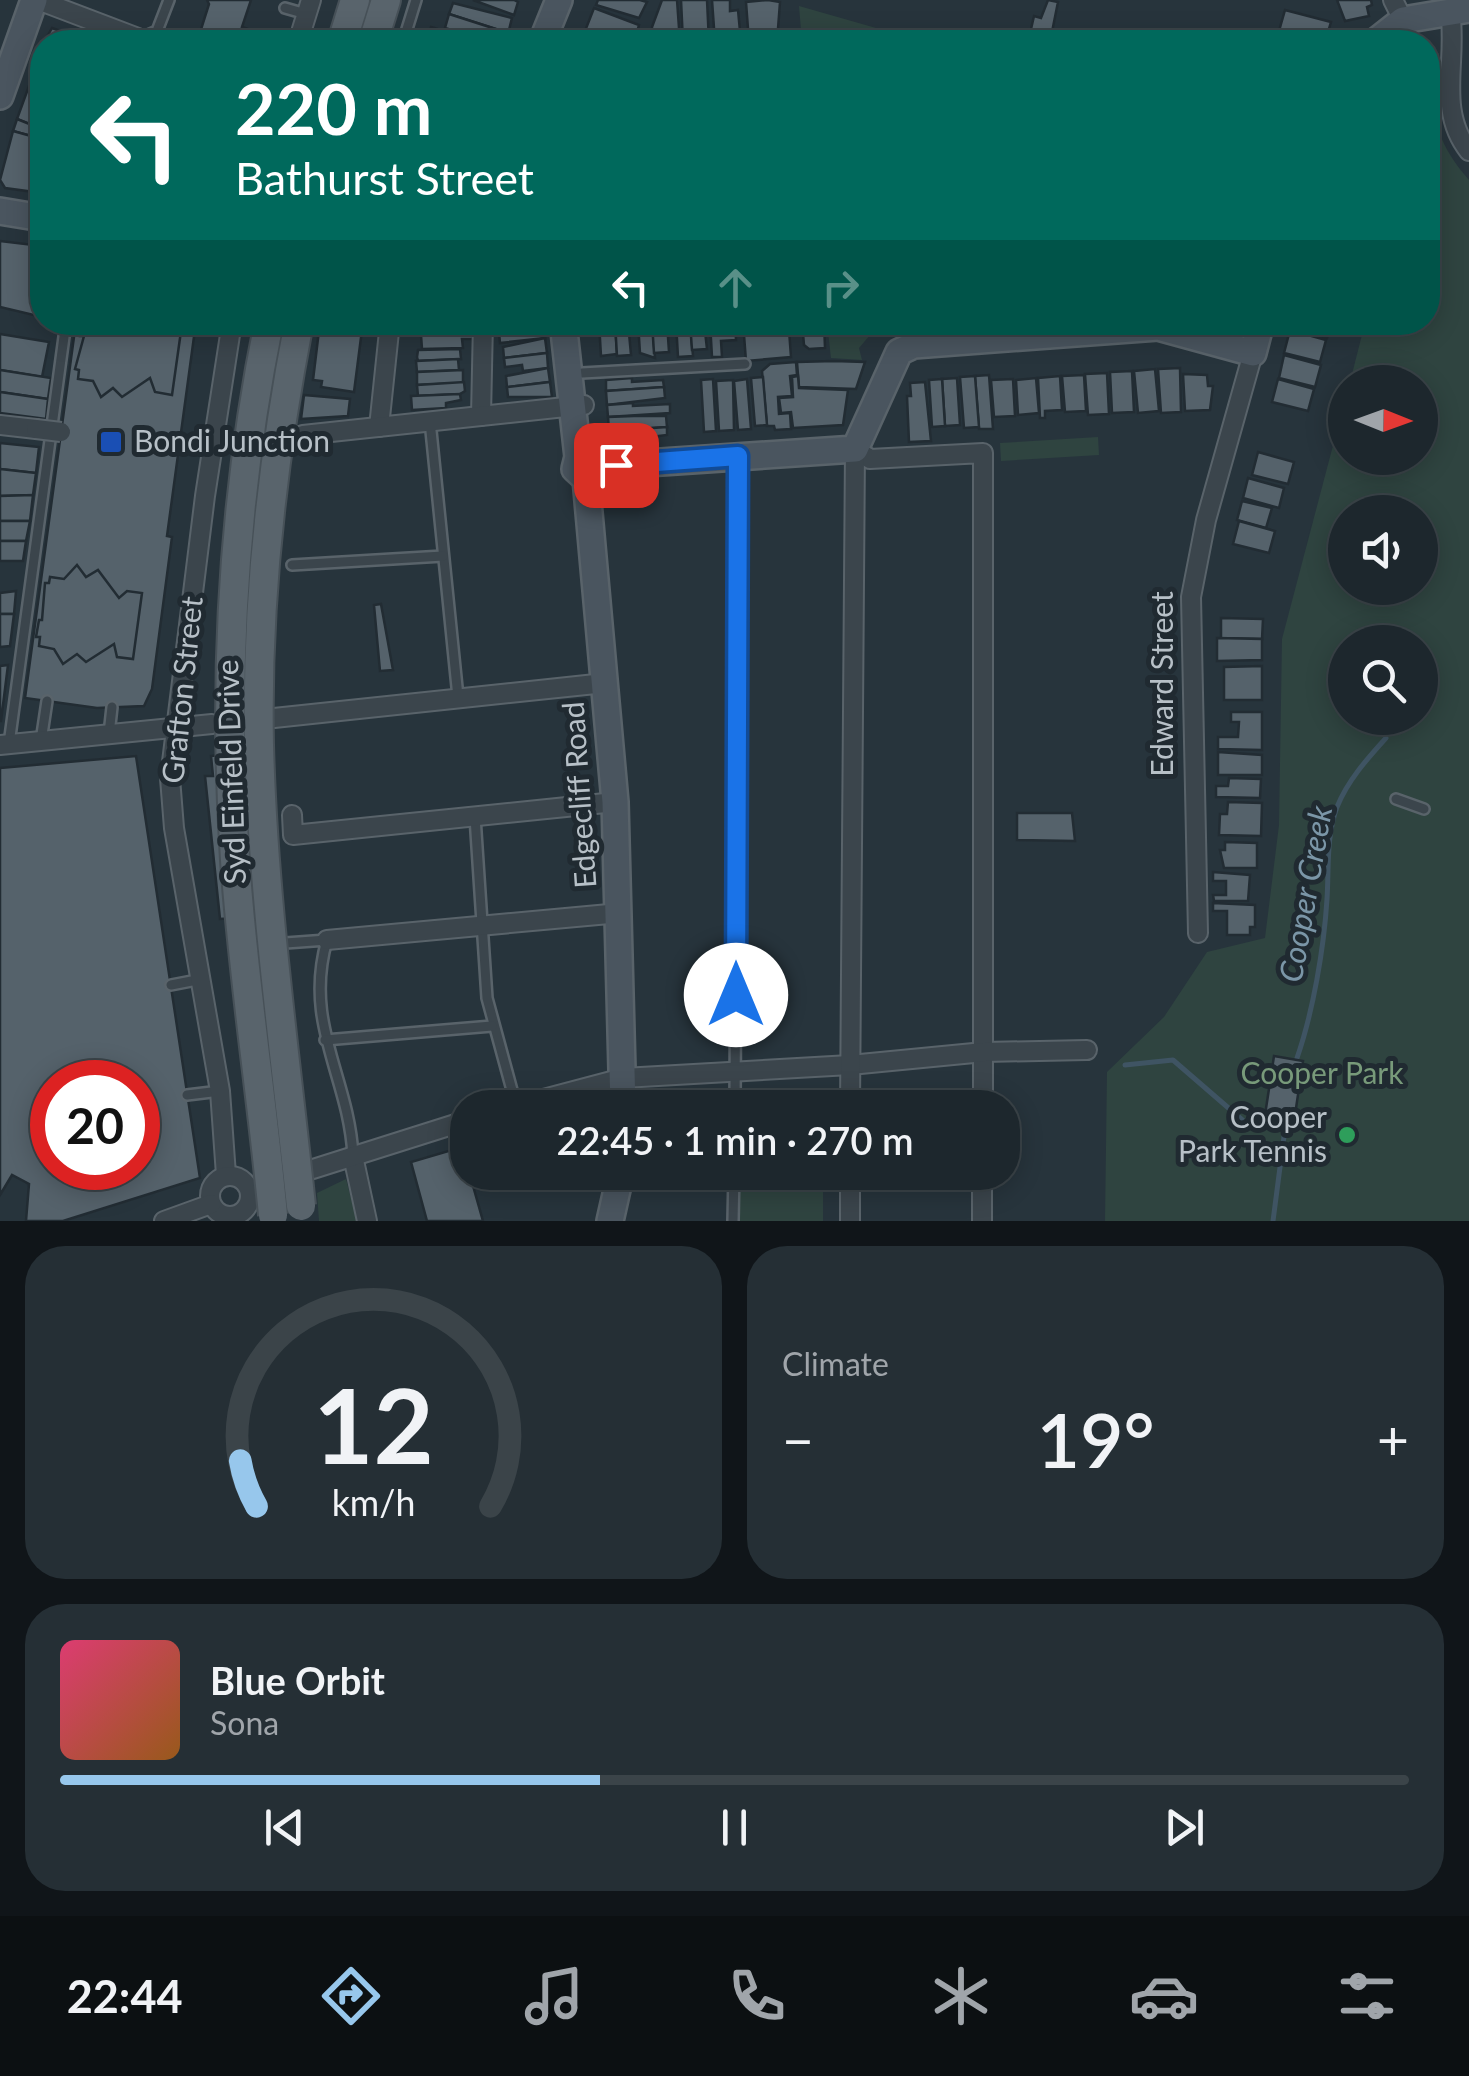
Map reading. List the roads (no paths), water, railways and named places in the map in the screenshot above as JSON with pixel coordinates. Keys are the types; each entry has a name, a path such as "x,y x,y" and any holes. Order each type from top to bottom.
{"main road":[{"path":"345,30 354,0"},
{"path":"377,30 386,0"},
{"name":"Syd Einfeld Drive","path":"267,335 237,543 230,747 240,920 273,1218"},
{"name":"Syd Einfeld Drive","path":"297,335 270,511 259,744 270,917 302,1213"}],"street":[{"path":"0,96 36,0 112,30"},
{"path":"549,30 559,0"},
{"path":"1398,10 1460,10 1448,103 1454,128 1469,151"},
{"path":"0,211 30,216"},
{"name":"Grafton Street","path":"226,1175 220,1091 171,803 175,728 230,335"},
{"path":"379,426 389,335"},
{"path":"481,416 482,335"},
{"name":"Edgecliff Road","path":"565,335 589,464 615,802 624,1090"},
{"name":"Edgecliff Road","path":"578,335 582,372 579,406"},
{"path":"850,1090 856,449 899,352 914,344 1043,335"},
{"path":"1188,335 1253,352"},
{"name":"Edward Street","path":"1198,933 1191,597 1206,520 1258,335"},
{"path":"304,434 579,406"},
{"path":"0,425 61,432"},
{"path":"589,464 856,449 870,459 984,453 983,1090"},
{"path":"274,718 605,683"},
{"path":"5,745 212,724"},
{"path":"292,815 293,835 615,802"},
{"path":"327,940 620,912"},
{"path":"576,1090 624,1078 850,1065 984,1052 1087,1050"},
{"path":"312,1168 450,1126"},
{"path":"353,1156 368,1221"},
{"path":"226,1175 246,1182 250,1196 247,1207 226,1216 211,1204 213,1184 226,1175"},
{"path":"610,1221 617,1190"},
{"path":"850,1190 850,1221"},
{"path":"982,1190 982,1221"},
{"path":"164,1221 211,1204"}],"lane":[{"path":"157,30 169,0"},
{"path":"407,30 416,0"},
{"path":"286,8 308,7"},
{"path":"5,745 64,335"},
{"path":"582,372 745,364"},
{"path":"430,421 458,698"},
{"path":"736,1090 738,456"},
{"path":"292,565 443,556"},
{"path":"41,741 47,701"},
{"path":"109,734 112,707"},
{"path":"1396,800 1424,809"},
{"path":"475,816 492,1026 508,1090"},
{"path":"258,945 327,940 317,974 324,1040 353,1156"},
{"path":"171,984 202,979"},
{"path":"324,1040 492,1026"},
{"path":"188,1095 220,1091"},
{"path":"732,1221 733,1190"}],"waterway":[{"name":"Cooper Creek","path":"1297,1058 1320,959 1333,818 1352,779 1386,738"},
{"path":"1125,1065 1173,1060 1247,1124 1285,1125"},
{"name":"Cooper Creek","path":"1273,1221 1286,1121"}],"tunnel":[{"path":"249,1189 307,1170"}],"place":[{"name":"Bondi Junction","path":"111,442"},
{"name":"Cooper Park Tennis","path":"1347,1135"}],"park label":[{"name":"Cooper Park","path":"1322,1074"}]}
